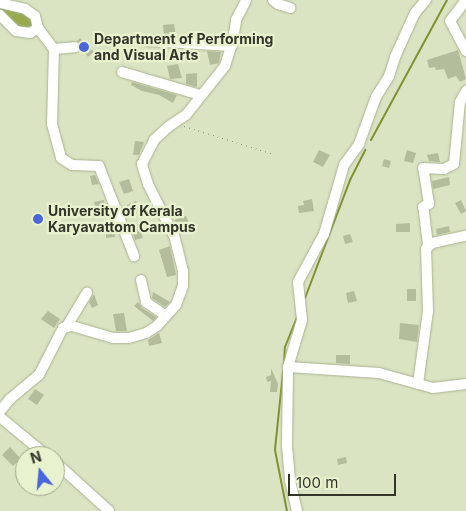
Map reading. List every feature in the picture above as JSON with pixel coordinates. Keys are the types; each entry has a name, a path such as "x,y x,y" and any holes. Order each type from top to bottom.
{"street":[{"path":"67,326 113,338 129,338 146,333 157,326 180,295 183,271 174,236 148,184 142,164 154,140 173,123 186,115 200,94 225,66 232,46 236,20 246,0"},
{"path":"273,0 290,8"},
{"path":"298,511 290,480 287,443 288,367 302,320 298,282 324,234 344,164 359,144 376,97 389,76 395,57 415,13 426,0"},
{"path":"465,1 450,21 466,51"},
{"path":"0,3 25,9 35,16 38,28 54,49 52,124 57,148 66,163 99,166 102,169 134,256"},
{"path":"0,14 16,31 30,33 38,28"},
{"path":"148,40 232,46"},
{"path":"54,49 75,47"},
{"path":"122,72 200,94"},
{"path":"418,384 428,311 425,255 428,245 423,207 429,204 423,168 444,169 454,164 460,102 466,91"},
{"path":"428,245 466,236"},
{"path":"141,280 146,302 166,316"},
{"path":"0,411 10,399 35,380 61,331 67,326 87,293"},
{"path":"288,367 380,373 433,388 466,384"},
{"path":"0,417 35,446"},
{"path":"65,471 108,511"}],"path":[{"path":"173,123 274,154"}],"green space":[{"path":"0,7 28,13 36,26 26,31 8,22"}],"building":[{"path":"174,24 176,36 164,35 163,25"},
{"name":"Department of Performing and Visual Arts","path":"80,38 94,52 88,57 77,41"},
{"path":"458,50 466,79 460,82 456,76 448,79 444,69 436,70 435,67 429,68 427,60"},
{"path":"207,51 221,52 219,63 210,65"},
{"path":"178,64 182,78 170,79 167,66"},
{"path":"197,73 197,87 186,84 186,74"},
{"path":"132,82 177,95 173,103 159,95 142,91 131,85"},
{"path":"135,141 144,142 139,155 133,155"},
{"path":"319,150 330,155 323,167 313,162"},
{"path":"407,150 416,153 413,163 404,161"},
{"path":"438,153 440,162 429,161 427,155"},
{"path":"384,159 391,161 389,168 382,166"},
{"path":"95,175 99,184 92,185 90,176"},
{"path":"449,177 450,185 433,189 432,181"},
{"path":"129,179 133,191 124,194 119,182"},
{"path":"312,199 314,211 299,213 298,206 304,205 303,201"},
{"path":"104,200 106,210 97,213 94,202"},
{"path":"461,200 466,211 461,214 455,203"},
{"path":"136,201 140,211 131,214 127,205"},
{"path":"186,216 191,228 180,232 174,220"},
{"path":"410,223 410,232 396,232 396,224"},
{"path":"138,224 143,238 135,240 130,226"},
{"path":"449,226 450,232 437,235 436,229"},
{"path":"114,230 115,237 106,238 106,233"},
{"path":"350,234 353,242 345,244 343,236"},
{"path":"170,246 176,275 167,277 159,250"},
{"path":"407,289 416,289 416,301 407,301"},
{"path":"354,291 357,301 348,303 346,293"},
{"path":"153,292 170,302 165,307 152,298"},
{"path":"94,294 98,305 92,308 89,302"},
{"path":"138,302 142,308 156,317 153,321 134,306"},
{"path":"48,311 60,319 54,328 41,319"},
{"path":"124,313 127,331 116,331 113,314"},
{"path":"400,323 419,325 417,342 399,339"},
{"path":"159,333 162,343 149,346 148,340"},
{"path":"336,355 350,355 350,364 336,363"},
{"path":"271,368 278,384 277,392 270,392 271,381 267,382 266,377 271,375"},
{"path":"35,389 44,395 37,405 28,399"},
{"path":"10,447 15,452 15,464 13,466 2,455"},
{"path":"346,457 347,463 338,465 337,459"}],"waterway":[{"path":"371,140 447,0"},
{"path":"305,298 350,180 365,150"},
{"path":"284,364 285,347 297,317"},
{"path":"283,372 275,450 287,511"}],"place":[{"name":"Department of Performing and Visual Arts","path":"84,47"},
{"name":"University of Kerala Karyavattom Campus","path":"38,219"}]}
